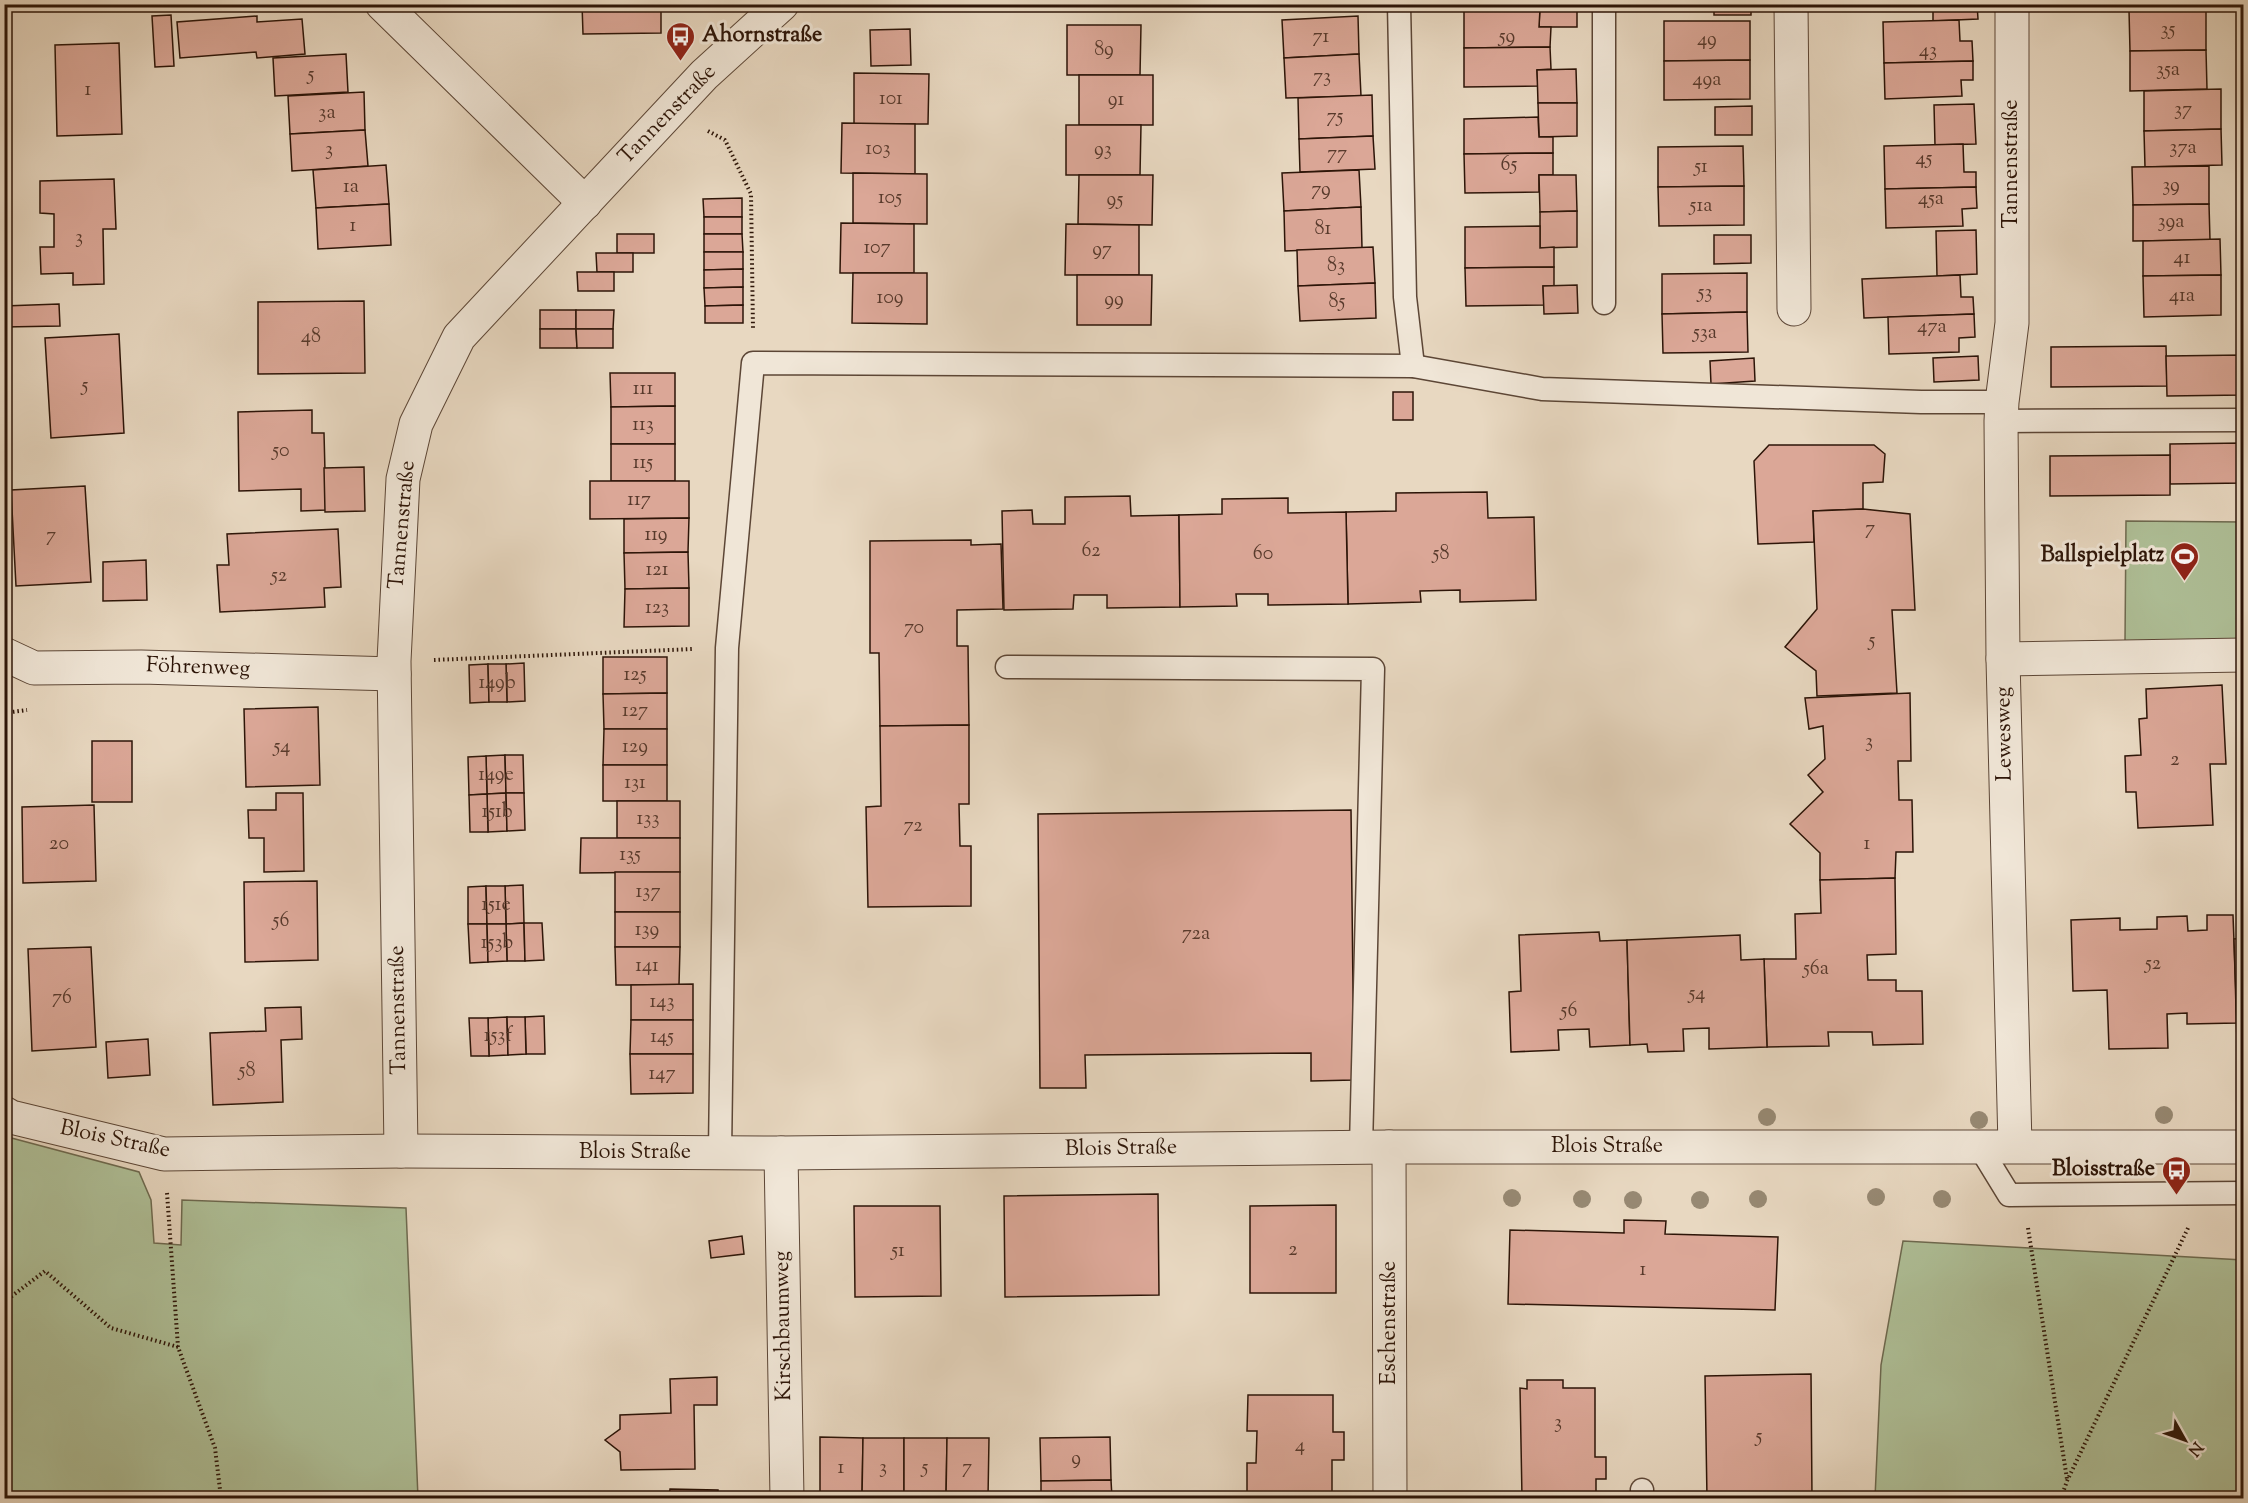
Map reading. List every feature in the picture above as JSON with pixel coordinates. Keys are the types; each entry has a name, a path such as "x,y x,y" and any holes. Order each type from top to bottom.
{"street":[{"path":"382,4 585,203"},
{"name":"Tannenstraße","path":"401,1151 394,668 403,479 416,424 459,337 671,109 704,75 782,4"},
{"path":"1791,4 1794,309"},
{"name":"Tannenstraße","path":"2012,4 2012,323"},
{"name":"Lewesweg","path":"2012,323 2001,411 2003,659 2014,1146"},
{"name":"Föhrenweg","path":"4,654 33,668 141,666 394,668"},
{"path":"2003,659 2244,655"},
{"name":"Blois Straße","path":"4,1113 11,1118 164,1154 401,1151 781,1153 1375,1147 2244,1147"},
{"name":"Eschenstraße","path":"1375,1147 1390,1498"},
{"name":"Kirschbaumweg","path":"781,1153 787,1498"}],"lane":[{"path":"1399,4 1405,297 1413,366"},
{"path":"1604,4 1604,303"},
{"path":"720,1153 727,648 753,363 1413,366 1542,389 1921,402 2001,411 2244,420"},
{"path":"1008,667 1373,669 1375,1147"},
{"path":"1979,1146 2009,1195 2244,1193"}],"path":[{"path":"2241,4 2244,151"},
{"path":"671,109 724,141 751,194 753,363"},
{"path":"394,668 727,648"},
{"path":"164,1154 178,1347 215,1448 221,1498"},
{"path":"2061,1498 2067,1481 2205,1194"},
{"path":"2023,1195 2067,1481"},
{"path":"4,1302 45,1271 111,1328 178,1347"}],"green space":[{"name":"Ballspielplatz","path":"2126,521 2243,522 2243,642 2125,642"},
{"path":"4,1136 139,1172 151,1200 154,1243 181,1245 182,1200 406,1208 418,1498 5,1498"},
{"path":"1903,1241 2243,1260 2243,1498 1875,1498 1881,1365"}],"building":[{"path":"582,4 661,4 661,33 583,34"},
{"path":"1540,4 1577,4 1577,27 1539,27"},
{"path":"1714,4 1751,4 1751,15 1714,15"},
{"path":"1933,4 1977,4 1978,19 1933,21"},
{"path":"1540,9 1539,27 1551,27 1550,47 1464,48 1464,10"},
{"path":"2206,9 2206,50 2130,51 2129,10"},
{"path":"171,15 174,66 155,67 152,16"},
{"path":"257,16 257,22 302,19 305,54 257,58 256,52 180,58 177,22"},
{"path":"1358,16 1359,54 1284,58 1282,20"},
{"path":"1959,20 1960,41 1972,41 1973,61 1884,63 1883,22"},
{"path":"1664,21 1750,21 1750,60 1664,61"},
{"path":"1067,25 1141,25 1140,75 1067,75"},
{"path":"910,29 911,65 871,66 870,30"},
{"path":"119,43 122,134 57,136 55,45"},
{"path":"1550,47 1551,69 1537,70 1538,86 1464,87 1464,48"},
{"path":"2206,50 2207,89 2130,91 2130,51"},
{"path":"346,54 348,92 275,96 273,58"},
{"path":"1359,54 1361,96 1286,98 1284,58"},
{"path":"1750,60 1750,99 1664,100 1664,61"},
{"path":"1973,61 1973,80 1961,80 1962,96 1885,99 1884,63"},
{"path":"1576,69 1577,103 1538,103 1537,70"},
{"path":"854,73 929,74 928,124 854,124"},
{"path":"1079,75 1153,75 1153,125 1079,125"},
{"path":"2221,89 2221,129 2144,131 2144,91"},
{"path":"364,92 365,130 290,134 288,96"},
{"path":"1372,95 1373,136 1299,139 1298,98"},
{"path":"1538,103 1577,103 1577,136 1539,137"},
{"path":"1974,104 1976,144 1935,145 1934,105"},
{"path":"1752,106 1752,135 1715,135 1715,107"},
{"path":"1538,117 1539,137 1553,137 1553,153 1464,154 1464,119"},
{"path":"842,123 915,124 915,174 841,173"},
{"path":"1066,125 1141,125 1140,175 1066,175"},
{"path":"2221,129 2222,165 2145,167 2144,131"},
{"path":"365,130 368,166 292,171 290,134"},
{"path":"1373,136 1375,169 1300,172 1299,139"},
{"path":"1963,144 1964,172 1976,172 1976,187 1885,189 1884,146"},
{"path":"1743,146 1744,186 1658,187 1658,147"},
{"path":"1553,153 1553,175 1539,175 1539,192 1465,193 1464,154"},
{"path":"386,165 389,204 316,208 313,170"},
{"path":"2209,166 2209,204 2133,205 2132,167"},
{"path":"1359,170 1361,207 1284,211 1282,173"},
{"path":"853,173 927,174 927,224 853,223"},
{"path":"1079,175 1153,175 1152,225 1078,224"},
{"path":"1539,175 1576,175 1577,211 1540,212"},
{"path":"114,179 116,229 103,229 104,284 73,285 73,273 41,274 40,247 54,247 54,214 40,213 40,181"},
{"path":"1744,186 1744,225 1659,226 1658,187"},
{"path":"1976,187 1977,208 1962,209 1963,226 1886,228 1885,189"},
{"path":"742,198 742,217 704,217 703,199"},
{"path":"389,204 391,245 318,249 316,208"},
{"path":"2209,204 2210,240 2133,241 2133,205"},
{"path":"1361,207 1362,248 1285,251 1284,211"},
{"path":"1577,211 1577,247 1540,248 1540,212"},
{"path":"704,217 742,217 742,234 704,234"},
{"path":"841,223 914,224 914,273 840,273"},
{"path":"1066,224 1139,225 1139,275 1065,275"},
{"path":"1540,226 1540,248 1554,247 1554,267 1465,268 1465,227"},
{"path":"1976,230 1977,274 1937,276 1936,231"},
{"path":"617,234 654,234 654,253 617,253"},
{"path":"704,234 742,234 743,252 704,252"},
{"path":"1714,235 1751,235 1751,263 1714,264"},
{"path":"2220,239 2221,275 2143,276 2143,241"},
{"path":"1373,247 1375,283 1298,286 1297,250"},
{"path":"704,252 743,252 743,269 704,270"},
{"path":"596,253 633,253 633,272 597,272"},
{"path":"1554,267 1554,286 1543,286 1544,305 1466,306 1465,268"},
{"path":"743,269 743,287 704,288 704,270"},
{"path":"577,272 614,272 614,291 578,291"},
{"path":"853,273 927,273 927,324 852,323"},
{"path":"1747,273 1747,312 1662,314 1662,274"},
{"path":"1077,275 1152,275 1151,325 1077,325"},
{"path":"1960,275 1961,297 1973,297 1974,314 1864,318 1862,279"},
{"path":"2221,275 2221,315 2144,317 2143,276"},
{"path":"1375,283 1376,318 1300,321 1298,286"},
{"path":"1577,285 1578,313 1544,314 1543,286"},
{"path":"743,287 743,305 705,306 704,288"},
{"path":"364,301 365,373 258,374 258,302"},
{"path":"59,304 60,326 4,327 4,306"},
{"path":"743,305 743,323 705,323 705,306"},
{"path":"540,310 576,310 576,329 540,329"},
{"path":"576,310 614,310 613,329 576,329"},
{"path":"1747,312 1748,352 1663,353 1662,314"},
{"path":"1974,314 1975,337 1959,338 1959,352 1889,354 1888,317"},
{"path":"540,329 576,329 577,348 540,348"},
{"path":"576,329 613,329 613,348 577,348"},
{"path":"119,334 124,433 51,438 45,338"},
{"path":"2166,346 2167,386 2051,387 2051,347"},
{"path":"2244,355 2244,395 2167,396 2166,356"},
{"path":"1978,356 1979,380 1934,382 1933,358"},
{"path":"1754,358 1755,381 1711,384 1710,361"},
{"path":"610,373 675,373 675,406 611,407"},
{"path":"1393,392 1413,392 1413,420 1393,420"},
{"path":"675,406 675,444 611,444 611,407"},
{"path":"312,410 312,433 324,433 326,510 301,511 301,489 239,491 238,412"},
{"path":"2244,443 2244,483 2170,484 2170,444"},
{"path":"611,444 675,444 675,481 611,481"},
{"path":"1769,445 1874,445 1885,454 1883,482 1863,483 1863,509 1813,511 1814,542 1758,544 1754,461"},
{"path":"2170,455 2170,495 2050,496 2050,456"},
{"path":"364,467 365,511 325,512 324,468"},
{"path":"590,481 689,481 689,518 590,519"},
{"path":"85,486 91,582 16,586 11,490"},
{"path":"1487,492 1488,518 1534,517 1536,600 1460,602 1460,590 1420,591 1421,602 1348,604 1346,512 1396,511 1396,493"},
{"path":"1130,496 1131,516 1179,515 1180,607 1107,608 1107,595 1074,595 1073,609 1004,610 1002,511 1032,510 1033,524 1065,524 1065,497"},
{"path":"1288,498 1288,513 1346,512 1348,604 1268,605 1268,594 1236,594 1237,606 1180,607 1179,515 1222,514 1222,499"},
{"path":"1863,509 1910,514 1915,610 1892,610 1897,693 1817,696 1816,671 1785,647 1817,609 1813,511"},
{"path":"689,518 688,552 624,553 624,519"},
{"path":"338,529 341,587 324,588 325,607 220,612 217,565 229,565 227,534"},
{"path":"971,540 971,545 1001,544 1003,609 957,610 957,646 968,646 969,725 880,726 879,653 870,653 870,541"},
{"path":"688,552 689,588 625,589 624,553"},
{"path":"146,560 147,600 103,601 103,562"},
{"path":"689,588 689,626 624,627 625,589"},
{"path":"603,657 667,657 667,693 603,694"},
{"path":"524,663 525,701 507,702 506,664"},
{"path":"488,664 489,702 470,703 469,665"},
{"path":"488,664 506,664 507,702 489,702"},
{"path":"2222,685 2226,764 2210,764 2213,825 2138,828 2136,792 2126,792 2125,756 2141,755 2139,719 2147,718 2146,689"},
{"path":"667,693 667,729 604,729 603,694"},
{"path":"1910,693 1911,761 1898,761 1899,800 1912,800 1913,852 1896,852 1895,878 1820,880 1820,853 1790,824 1823,792 1808,775 1825,759 1823,726 1809,729 1805,698"},
{"path":"318,707 320,785 246,787 244,709"},
{"path":"969,725 969,804 959,804 960,846 971,846 971,906 868,907 866,807 881,806 880,726"},
{"path":"604,729 667,729 667,765 603,765"},
{"path":"92,741 132,741 132,802 92,802"},
{"path":"505,755 506,793 487,794 486,756"},
{"path":"505,755 523,755 524,793 506,793"},
{"path":"486,756 487,794 469,795 468,757"},
{"path":"603,765 667,765 667,801 603,801"},
{"path":"276,793 303,793 304,871 264,872 264,838 249,838 248,810 276,810"},
{"path":"506,793 507,831 488,832 487,794"},
{"path":"506,793 524,793 525,830 507,831"},
{"path":"487,794 488,832 470,832 469,795"},
{"path":"617,801 680,801 680,838 617,838"},
{"path":"94,805 96,881 23,883 22,807"},
{"path":"1351,810 1354,1080 1311,1081 1311,1053 1085,1055 1086,1088 1040,1088 1038,814"},
{"path":"581,838 680,838 680,872 580,873"},
{"path":"615,872 680,872 680,912 615,912"},
{"path":"1895,878 1896,954 1867,955 1868,980 1896,980 1896,991 1922,991 1923,1044 1873,1045 1872,1032 1828,1032 1829,1046 1767,1047 1764,959 1796,959 1795,914 1821,913 1820,880"},
{"path":"317,881 318,960 245,962 244,882"},
{"path":"523,885 524,923 506,924 505,886"},
{"path":"486,886 487,924 468,924 468,887"},
{"path":"486,886 505,886 506,924 487,924"},
{"path":"615,912 680,912 680,947 615,947"},
{"path":"2207,915 2233,915 2237,1023 2187,1024 2187,1013 2167,1014 2168,1048 2109,1049 2107,990 2073,991 2071,920 2120,918 2120,930 2157,929 2157,917 2187,916 2188,931 2207,930"},
{"path":"524,923 525,961 507,961 506,924"},
{"path":"524,923 542,923 544,960 525,961"},
{"path":"468,924 487,924 488,962 470,963"},
{"path":"487,924 506,924 507,961 488,962"},
{"path":"1599,932 1600,941 1627,940 1630,1045 1590,1047 1589,1029 1558,1030 1559,1050 1511,1052 1509,992 1521,991 1519,935"},
{"path":"1740,935 1741,960 1764,959 1767,1047 1709,1049 1709,1028 1683,1029 1684,1051 1648,1052 1647,1044 1630,1045 1627,940"},
{"path":"2244,938 2244,1043 2237,1043 2234,939"},
{"path":"91,947 96,1047 32,1051 28,949"},
{"path":"615,947 680,947 679,985 616,985"},
{"path":"693,984 693,1020 631,1020 631,985"},
{"path":"301,1007 302,1039 281,1040 283,1102 213,1105 210,1033 266,1031 265,1008"},
{"path":"544,1016 545,1054 526,1054 525,1017"},
{"path":"507,1017 508,1055 489,1056 488,1018"},
{"path":"507,1017 525,1017 526,1054 508,1055"},
{"path":"469,1018 488,1018 489,1056 471,1056"},
{"path":"631,1020 693,1020 693,1054 630,1054"},
{"path":"148,1039 150,1075 108,1078 106,1042"},
{"path":"630,1054 693,1054 693,1093 631,1094"},
{"path":"1158,1194 1159,1295 1005,1297 1004,1196"},
{"path":"1336,1205 1336,1293 1250,1293 1250,1206"},
{"path":"854,1206 940,1206 941,1296 855,1297"},
{"path":"1624,1220 1666,1221 1665,1234 1778,1237 1775,1310 1508,1304 1510,1230 1624,1233"},
{"path":"742,1236 744,1254 711,1258 709,1241"},
{"path":"1811,1374 1812,1498 1707,1498 1705,1376"},
{"path":"717,1377 717,1405 694,1405 695,1469 621,1470 620,1452 605,1440 620,1429 620,1415 671,1413 670,1379"},
{"path":"1527,1380 1563,1380 1563,1388 1595,1388 1595,1457 1606,1457 1606,1479 1596,1479 1596,1498 1522,1498 1520,1388 1527,1389"},
{"path":"1248,1395 1333,1395 1333,1432 1344,1432 1344,1460 1332,1460 1332,1498 1247,1498 1247,1463 1256,1463 1257,1431 1247,1431"},
{"path":"820,1437 863,1438 862,1498 820,1498"},
{"path":"1110,1437 1111,1480 1041,1481 1040,1438"},
{"path":"863,1438 904,1438 904,1498 862,1498"},
{"path":"904,1438 947,1438 946,1498 904,1498"},
{"path":"947,1438 989,1438 988,1498 946,1498"},
{"path":"1111,1480 1112,1498 1041,1498 1041,1481"},
{"path":"670,1489 718,1490 718,1498 669,1498"}],"place":[{"name":"Ahornstraße","path":"681,62"},
{"name":"Ballspielplatz","path":"2185,582"},
{"name":"Bloisstraße","path":"2176,1196"}]}
